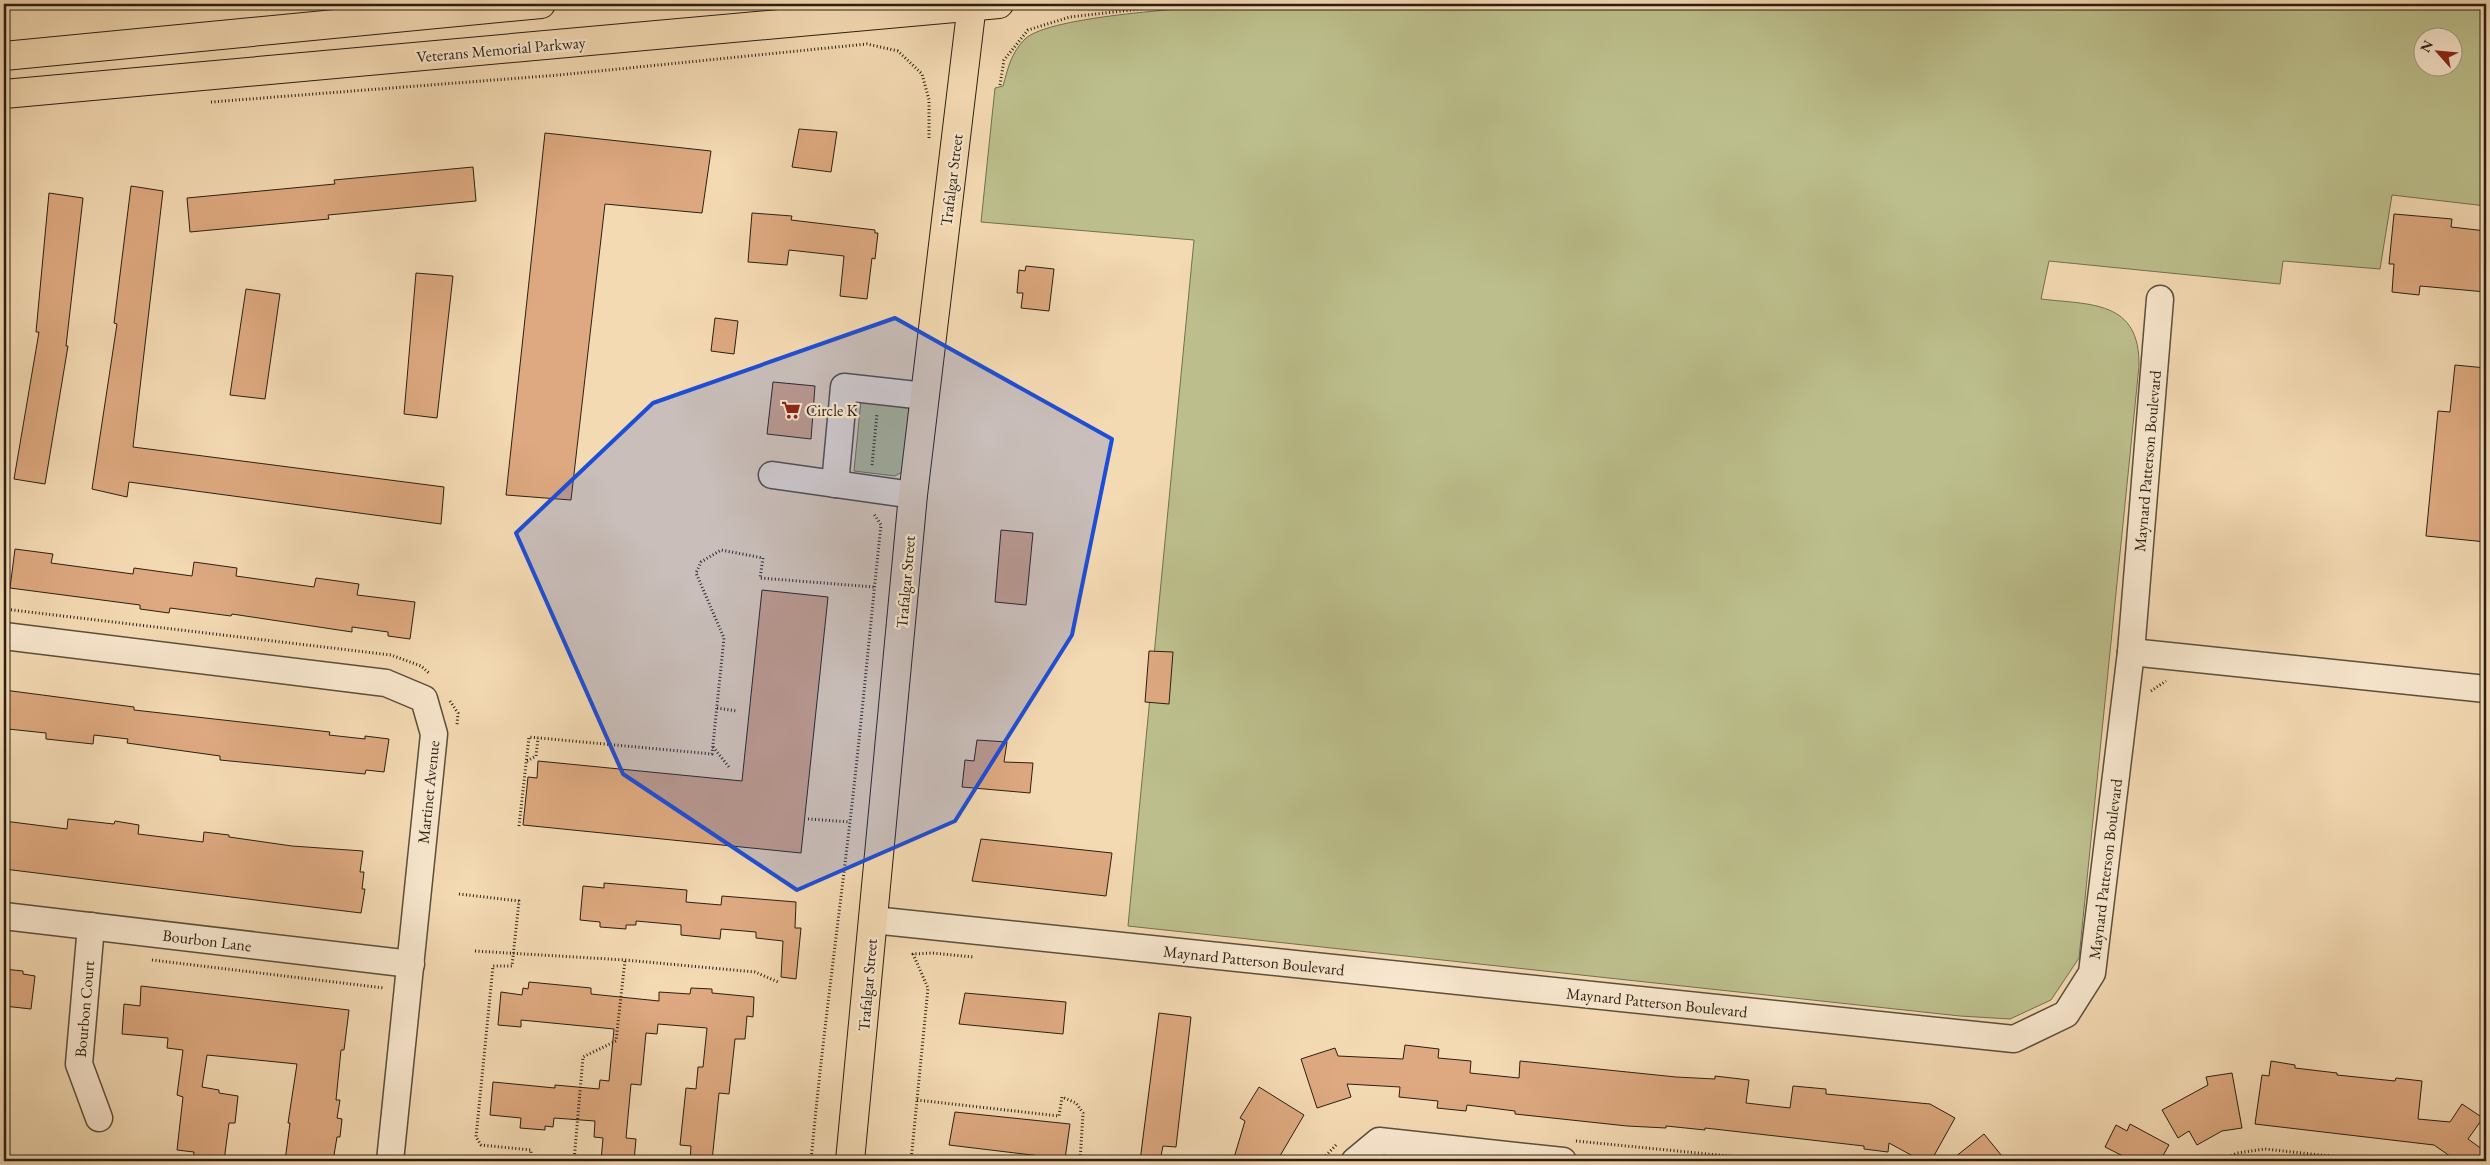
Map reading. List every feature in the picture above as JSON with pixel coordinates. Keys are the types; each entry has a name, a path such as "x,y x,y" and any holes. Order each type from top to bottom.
{"main road":[{"path":"4,56 542,4"},
{"name":"Veterans Memorial Parkway","path":"4,94 999,4"},
{"name":"Trafalgar Street","path":"850,1161 913,495 972,5"}],"street":[{"name":"Maynard Patterson Boulevard","path":"873,920 2014,1039 2066,1014 2092,973 2131,652 2160,299"},
{"path":"835,484 844,387 925,396"},
{"path":"772,475 913,495"},
{"name":"Martinet Avenue","path":"4,636 386,683 424,699 434,734 390,1161"},
{"path":"2131,652 2486,689"},
{"name":"Bourbon Lane","path":"4,916 410,964"},
{"name":"Bourbon Court","path":"91,926 79,1064 99,1118"},
{"path":"1355,1161 1379,1142 1563,1161"}],"path":[{"path":"1000,85 1004,60 1028,30 1070,17 1184,4"},
{"path":"209,102 568,74 867,44 898,51 922,74 929,100 928,148"},
{"path":"811,1161 817,1114 823,1028 850,822 881,525 868,505 880,391"},
{"path":"519,826 529,737 712,754 724,638 696,573 701,562 721,550 763,558 760,578 874,587"},
{"path":"4,609 391,655 421,666 432,675"},
{"path":"2149,693 2160,683 2168,680"},
{"path":"717,708 737,711"},
{"path":"526,761 536,756 538,738"},
{"path":"712,746 729,767"},
{"path":"808,819 850,822"},
{"path":"459,894 519,901 512,966 493,966 476,1137 481,1145 532,1150 531,1161"},
{"path":"475,951 625,960 755,972 778,982"},
{"path":"911,1161 928,988 913,954"},
{"path":"148,959 392,989"},
{"path":"574,1161 583,1057 616,1040 625,960"},
{"path":"917,1100 1059,1116 1062,1097 1076,1103 1084,1114 1080,1161"},
{"path":"2222,1161 2236,1153 2264,1149 2376,1161"}],"highlighted area":[{"path":"895,318 1112,439 1072,635 955,821 797,890 623,774 516,533 653,403"}],"green space":[{"path":"1239,4 2486,4 2486,206 2392,195 2380,269 2283,261 2280,284 2049,261 2041,299 2094,305 2122,317 2131,329 2137,344 2139,366 2079,958 2051,1000 2010,1019 1960,1016 1128,926 1194,240 981,222 995,88 1003,86 1008,67 1020,44 1040,31 1063,24 1093,18"},
{"path":"861,400 910,407 902,472 895,476 854,471"}],"building":[{"path":"799,129 837,132 831,172 792,167"},
{"path":"545,133 711,151 702,213 605,204 571,500 506,495"},
{"path":"473,167 476,201 328,215 329,219 190,232 187,198 335,184 334,180"},
{"path":"131,186 163,191 133,447 444,487 441,524 129,482 127,497 92,489 117,324 114,323"},
{"path":"49,193 83,198 66,346 68,346 45,484 14,479 39,332 36,332"},
{"path":"752,213 792,216 791,220 875,230 875,233 878,233 875,259 872,258 867,299 840,296 844,256 789,250 787,265 748,262"},
{"path":"2394,214 2452,219 2451,227 2486,231 2486,292 2420,286 2419,295 2392,292 2394,264 2389,264"},
{"path":"1026,266 1054,269 1049,311 1021,308 1023,293 1017,293 1019,270 1025,271"},
{"path":"416,273 453,276 437,418 404,414"},
{"path":"246,289 280,294 265,399 230,395"},
{"path":"715,318 738,321 734,354 711,351"},
{"path":"2455,365 2486,368 2486,542 2426,536 2438,411 2450,412"},
{"name":"Circle K","path":"773,382 815,386 811,439 767,434"},
{"path":"1001,530 1033,533 1026,605 995,602"},
{"path":"15,549 53,554 51,563 133,574 134,568 192,576 194,562 237,568 236,576 314,587 316,578 359,584 357,595 415,602 410,639 388,636 388,632 352,627 352,632 232,614 231,616 170,608 169,613 140,609 140,605 10,588"},
{"path":"762,590 828,597 801,853 523,825 528,777 537,778 538,761 742,781"},
{"path":"1149,651 1173,652 1169,704 1145,702"},
{"path":"4,690 134,707 134,710 330,732 329,735 365,739 365,736 389,739 384,772 366,770 365,774 220,760 220,756 127,743 128,739 94,735 93,744 46,739 46,733 8,729 8,726 4,725"},
{"path":"977,740 1007,742 1004,762 1033,763 1030,793 962,787 965,760 974,761"},
{"path":"68,819 114,824 115,821 139,825 138,834 203,842 204,832 292,846 363,851 360,872 364,872 362,889 365,889 361,913 4,869 4,821 67,829"},
{"path":"981,839 1112,853 1106,896 972,881"},
{"path":"604,883 687,890 686,902 721,905 722,896 796,902 795,928 801,928 796,979 781,977 783,941 756,938 756,932 721,929 720,939 681,935 681,925 636,921 636,925 626,925 626,929 600,927 600,922 580,920 583,886 604,888"},
{"path":"4,969 23,971 23,974 35,976 31,1009 4,1006"},
{"path":"529,982 591,988 591,994 659,1001 659,992 690,994 691,988 712,989 712,993 754,997 753,1017 747,1016 745,1039 735,1039 729,1094 719,1093 712,1161 690,1161 691,1146 680,1145 686,1088 696,1089 698,1067 703,1067 707,1028 658,1024 657,1034 646,1033 641,1085 631,1084 626,1138 636,1139 634,1161 601,1161 603,1138 594,1137 595,1121 554,1118 553,1127 545,1126 545,1130 520,1128 521,1118 490,1115 493,1082 555,1088 555,1085 599,1089 600,1080 609,1081 614,1029 521,1020 521,1027 498,1025 501,992 522,995 523,988 528,989"},
{"path":"141,986 349,1010 344,1050 341,1050 336,1100 340,1100 337,1118 342,1119 340,1137 337,1137 333,1161 285,1161 290,1123 288,1123 297,1064 207,1055 202,1087 219,1090 219,1093 238,1096 235,1123 229,1123 224,1161 193,1161 194,1152 177,1150 183,1097 177,1095 183,1050 167,1048 168,1038 122,1034 124,1004 140,1006"},
{"path":"965,993 1066,1002 1063,1034 959,1024"},
{"path":"1159,1013 1191,1017 1176,1147 1163,1146 1160,1161 1140,1161"},
{"path":"1405,1045 1439,1049 1438,1058 1471,1061 1470,1073 1519,1078 1520,1061 1676,1077 1715,1079 1715,1076 1749,1080 1746,1103 1790,1108 1793,1086 1826,1089 1826,1094 1930,1104 1955,1118 1931,1161 1922,1161 1889,1143 1888,1152 1864,1149 1864,1146 1705,1128 1705,1130 1666,1126 1666,1128 1627,1126 1515,1114 1515,1111 1467,1105 1466,1111 1437,1108 1438,1101 1399,1097 1400,1087 1347,1084 1351,1097 1317,1108 1301,1059 1335,1048 1338,1056 1403,1059"},
{"path":"2271,1061 2295,1065 2295,1068 2337,1073 2337,1075 2395,1081 2396,1078 2422,1081 2418,1119 2450,1122 2462,1104 2483,1118 2468,1139 2486,1152 2486,1161 2457,1161 2434,1145 2255,1124 2262,1075 2269,1076"},
{"path":"2232,1073 2242,1128 2222,1131 2197,1145 2189,1131 2178,1138 2162,1110 2208,1085 2206,1077"},
{"path":"1259,1087 1304,1115 1277,1161 1233,1161 1245,1121 1240,1118"},
{"path":"955,1112 1070,1124 1065,1159 949,1145"},
{"path":"2130,1124 2169,1145 2160,1161 2133,1161 2105,1147 2116,1125 2127,1131"},
{"path":"1984,1134 2006,1161 1950,1161"}],"place":[{"name":"Circle K","path":"791,410"}]}
